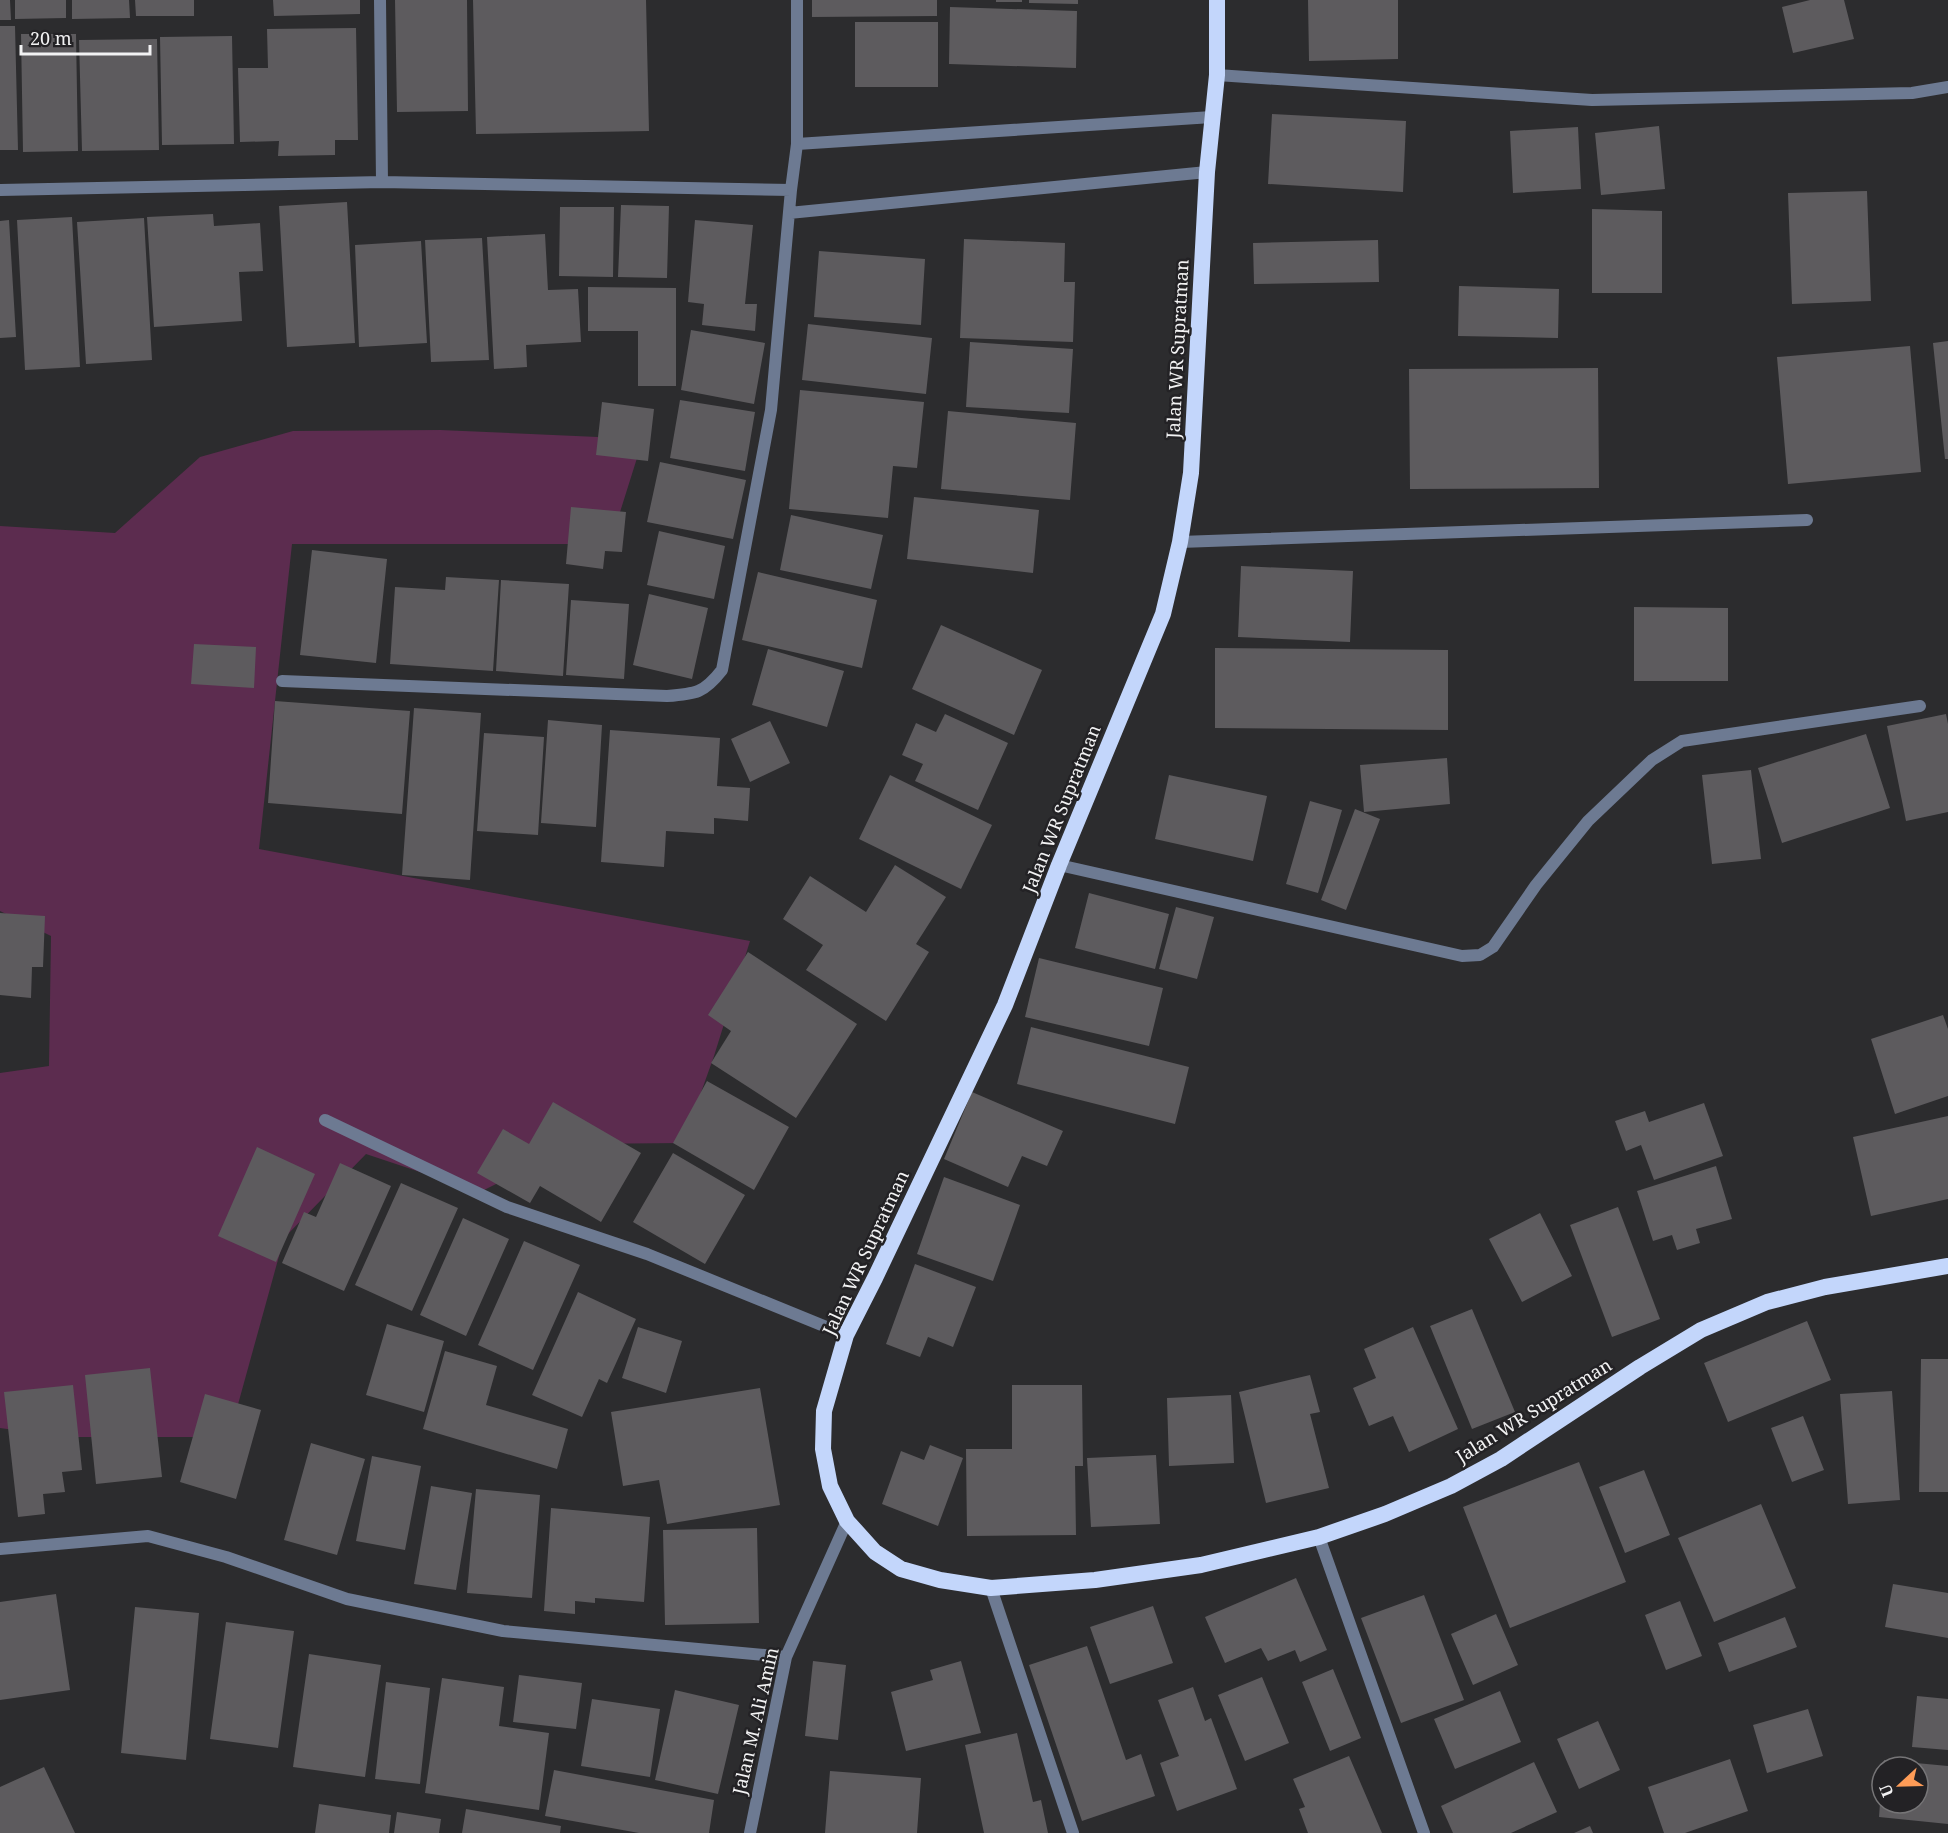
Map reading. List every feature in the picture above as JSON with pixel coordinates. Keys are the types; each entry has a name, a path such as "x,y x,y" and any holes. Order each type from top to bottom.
{"highway":[{"name":"Jalan WR Supratman","path":"1217,0 1216,75 1207,172 1191,472 1180,542 1163,614 1059,865 1005,1005 846,1335 824,1411 823,1449 830,1486 847,1521 875,1552 901,1569 940,1581 991,1588 1095,1580 1201,1565 1319,1537 1385,1514 1451,1486 1501,1460 1640,1367 1701,1330 1767,1302 1825,1287 1948,1266"}],"street":[{"path":"380,0 382,182"},
{"path":"282,681 667,696 692,694 710,684 722,670 771,410 790,190 797,144 797,0"},
{"path":"1216,75 1592,100 1912,93 1948,87"},
{"path":"797,144 1212,117"},
{"path":"789,213 1207,172"},
{"path":"0,190 382,182 790,190"},
{"path":"1180,542 1807,520"},
{"path":"1059,865 1462,956 1480,955 1493,947 1536,885 1588,821 1652,760 1682,741 1920,706"},
{"path":"325,1120 507,1207 647,1254 846,1335"},
{"name":"Jalan M. Ali Amin","path":"750,1833 786,1657 847,1521"},
{"path":"0,1549 148,1536 226,1557 347,1599 503,1631 786,1657"},
{"path":"1319,1537 1424,1833"},
{"path":"991,1588 1073,1833"}],"shaded area":[{"path":"440,430 643,439 610,544 292,544 259,849 750,941 714,1056 683,1143 576,1144 480,1192 366,1154 284,1238 229,1437 64,1437 0,1428 0,1073 49,1066 51,936 0,911 0,526 115,533 200,457 293,431"}],"building":[{"path":"0,0 10,0 11,20 0,20"},
{"path":"15,0 66,0 66,18 15,19"},
{"path":"72,0 129,0 130,18 72,19"},
{"path":"135,0 194,0 194,16 136,16"},
{"path":"273,0 360,0 360,14 274,16"},
{"path":"395,0 467,0 468,111 397,112"},
{"path":"473,0 646,0 649,131 476,134"},
{"path":"812,0 937,0 937,16 812,17"},
{"path":"996,0 1022,0 1022,2 996,2"},
{"path":"1029,0 1078,0 1078,4 1029,3"},
{"path":"1308,0 1398,0 1398,59 1309,61"},
{"path":"1810,0 1844,0 1854,39 1793,53 1782,7"},
{"path":"950,7 1077,11 1076,68 949,64"},
{"path":"855,22 938,22 938,87 855,87"},
{"path":"0,26 15,26 18,150 0,150"},
{"path":"356,28 358,140 335,140 335,155 278,156 279,141 240,142 238,68 268,68 267,29"},
{"path":"21,34 76,34 78,151 23,152"},
{"path":"232,36 234,144 162,145 160,37"},
{"path":"157,39 159,150 82,151 79,40"},
{"path":"1272,114 1406,121 1403,192 1268,184"},
{"path":"1659,126 1665,189 1601,195 1595,133"},
{"path":"1578,127 1581,189 1513,193 1510,131"},
{"path":"1867,191 1871,301 1792,304 1788,193"},
{"path":"347,202 355,343 287,347 279,206"},
{"path":"621,205 669,206 667,278 618,277"},
{"path":"560,207 614,207 613,277 559,276"},
{"path":"1592,209 1662,211 1662,293 1592,293"},
{"path":"213,214 214,226 260,223 263,271 239,272 242,321 154,327 147,217"},
{"path":"72,217 80,367 25,370 17,220"},
{"path":"144,218 152,360 86,364 77,222"},
{"path":"9,220 16,337 0,338 0,221"},
{"path":"695,220 753,225 745,304 757,304 755,331 702,325 704,304 688,302"},
{"path":"545,234 548,290 578,289 581,342 526,345 527,367 494,369 487,237"},
{"path":"482,238 489,360 431,362 425,240"},
{"path":"964,239 1065,243 1064,282 1075,282 1073,342 960,338"},
{"path":"1378,240 1379,282 1254,284 1253,243"},
{"path":"421,241 427,343 359,347 355,245"},
{"path":"819,251 925,259 921,325 814,317"},
{"path":"1459,286 1559,289 1558,338 1458,336"},
{"path":"588,287 676,288 676,386 638,386 638,331 588,331"},
{"path":"808,324 932,338 926,394 802,380"},
{"path":"691,330 765,343 754,404 681,390"},
{"path":"1948,341 1948,459 1945,459 1933,343"},
{"path":"970,342 1073,349 1069,413 966,407"},
{"path":"1910,346 1921,472 1788,484 1777,357"},
{"path":"1598,368 1599,488 1410,489 1409,369"},
{"path":"800,390 924,402 917,468 893,466 888,518 789,509"},
{"path":"680,400 755,412 745,471 670,458"},
{"path":"602,402 654,409 648,461 596,455"},
{"path":"948,411 1076,423 1070,500 941,489"},
{"path":"660,462 746,480 733,539 647,522"},
{"path":"914,497 1039,510 1033,573 907,559"},
{"path":"571,507 626,512 622,552 605,551 603,569 566,564"},
{"path":"791,515 883,535 871,589 780,570"},
{"path":"659,531 725,546 714,599 647,585"},
{"path":"312,550 387,559 376,663 300,655"},
{"path":"1241,566 1353,571 1350,642 1238,637"},
{"path":"758,572 877,600 862,668 742,640"},
{"path":"446,577 499,580 493,671 390,664 395,587 445,590"},
{"path":"501,580 569,584 563,676 496,671"},
{"path":"649,594 708,608 692,679 633,665"},
{"path":"571,600 629,604 624,679 566,675"},
{"path":"1634,607 1728,608 1728,681 1634,681"},
{"path":"941,625 1042,670 1014,735 912,689"},
{"path":"194,644 256,647 254,688 191,684"},
{"path":"1215,648 1448,650 1448,730 1215,728"},
{"path":"768,649 844,671 827,727 752,705"},
{"path":"275,701 410,711 402,814 268,803"},
{"path":"414,708 481,713 470,880 402,875"},
{"path":"945,714 1008,743 978,810 915,781 923,764 902,755 916,723 936,732"},
{"path":"1946,714 1948,812 1906,821 1887,726"},
{"path":"548,720 602,725 596,827 541,823"},
{"path":"770,721 790,763 750,782 731,739"},
{"path":"610,730 720,738 717,786 750,788 748,821 714,818 714,834 666,831 664,867 601,862"},
{"path":"484,733 544,737 538,835 477,831"},
{"path":"1866,734 1890,808 1782,843 1758,768"},
{"path":"1447,758 1450,804 1364,812 1360,765"},
{"path":"1751,770 1761,859 1712,864 1702,775"},
{"path":"890,775 992,825 961,889 859,839"},
{"path":"1169,775 1267,796 1253,861 1155,839"},
{"path":"1310,801 1342,810 1318,893 1286,884"},
{"path":"1355,809 1380,819 1346,910 1321,900"},
{"path":"895,865 946,897 916,944 929,952 886,1021 806,970 823,945 783,919 810,876 866,912"},
{"path":"1089,893 1169,914 1155,969 1075,948"},
{"path":"1176,907 1214,917 1197,979 1159,969"},
{"path":"0,913 45,916 43,967 32,967 31,998 0,995"},
{"path":"748,952 857,1024 796,1118 711,1063 731,1031 708,1015"},
{"path":"1039,958 1163,988 1149,1046 1025,1017"},
{"path":"1943,1015 1948,1029 1948,1096 1895,1114 1871,1039"},
{"path":"1031,1027 1189,1067 1175,1124 1017,1084"},
{"path":"707,1081 789,1127 754,1190 673,1143"},
{"path":"972,1092 1063,1131 1047,1166 1022,1156 1008,1187 944,1159"},
{"path":"553,1102 641,1153 601,1222 540,1186 530,1203 477,1173 503,1129 529,1144"},
{"path":"1704,1103 1723,1156 1654,1180 1641,1145 1626,1151 1615,1121 1645,1111 1649,1122"},
{"path":"1948,1116 1948,1199 1871,1216 1853,1137"},
{"path":"257,1147 315,1174 276,1262 218,1236"},
{"path":"673,1153 745,1195 705,1264 633,1222"},
{"path":"340,1163 391,1186 344,1291 282,1263 304,1212 316,1217"},
{"path":"1716,1166 1732,1219 1696,1229 1700,1243 1677,1250 1672,1235 1653,1241 1637,1191"},
{"path":"944,1177 1020,1205 993,1281 917,1254"},
{"path":"401,1183 458,1208 412,1311 355,1285"},
{"path":"1618,1207 1660,1319 1612,1337 1570,1225"},
{"path":"1540,1213 1572,1276 1522,1302 1489,1239"},
{"path":"463,1218 509,1239 466,1336 420,1315"},
{"path":"524,1241 580,1265 533,1370 478,1345"},
{"path":"915,1264 976,1287 953,1347 928,1337 920,1357 886,1344"},
{"path":"578,1292 636,1319 607,1383 599,1379 582,1417 532,1395"},
{"path":"1472,1309 1515,1412 1472,1429 1430,1326"},
{"path":"1807,1321 1831,1380 1728,1422 1704,1363"},
{"path":"387,1324 444,1341 424,1412 366,1395"},
{"path":"638,1327 682,1341 666,1393 622,1378"},
{"path":"1413,1327 1458,1429 1409,1452 1393,1416 1369,1426 1353,1388 1376,1378 1364,1349"},
{"path":"445,1351 497,1366 486,1405 568,1429 557,1469 423,1429"},
{"path":"1921,1359 1948,1359 1948,1492 1919,1492"},
{"path":"150,1368 162,1477 96,1484 85,1375"},
{"path":"1310,1375 1320,1412 1310,1414 1329,1488 1266,1503 1239,1392"},
{"path":"73,1385 82,1470 62,1472 65,1492 43,1494 45,1514 18,1517 4,1392"},
{"path":"1012,1385 1082,1385 1083,1466 1075,1466 1076,1535 967,1536 966,1449 1012,1449"},
{"path":"760,1388 780,1505 667,1524 659,1480 623,1486 611,1412"},
{"path":"1892,1391 1900,1500 1848,1504 1840,1394"},
{"path":"205,1394 261,1410 236,1499 180,1482"},
{"path":"1231,1395 1234,1463 1169,1466 1167,1398"},
{"path":"1803,1416 1824,1470 1792,1482 1771,1428"},
{"path":"311,1443 365,1459 337,1555 284,1540"},
{"path":"930,1445 963,1458 938,1526 882,1504 901,1451 924,1460"},
{"path":"1156,1455 1160,1524 1091,1527 1087,1458"},
{"path":"372,1456 421,1466 405,1550 356,1541"},
{"path":"1579,1462 1626,1582 1510,1628 1463,1507"},
{"path":"1644,1470 1670,1535 1625,1553 1599,1487"},
{"path":"431,1486 472,1493 456,1590 414,1584"},
{"path":"476,1489 540,1495 532,1598 467,1593"},
{"path":"1761,1504 1796,1588 1714,1622 1678,1538"},
{"path":"551,1508 650,1517 644,1602 595,1598 595,1603 575,1601 575,1614 544,1611"},
{"path":"757,1528 759,1623 665,1625 663,1530"},
{"path":"1296,1578 1327,1650 1300,1662 1295,1650 1268,1661 1261,1648 1225,1663 1205,1617"},
{"path":"1893,1584 1948,1593 1948,1638 1885,1627"},
{"path":"56,1594 70,1690 0,1700 0,1602"},
{"path":"1424,1595 1464,1700 1401,1723 1361,1618"},
{"path":"1680,1601 1702,1656 1666,1670 1645,1615"},
{"path":"1153,1606 1173,1663 1110,1684 1090,1627"},
{"path":"135,1607 199,1613 186,1760 121,1753"},
{"path":"1496,1614 1518,1665 1473,1685 1451,1634"},
{"path":"1785,1617 1797,1647 1729,1672 1718,1643"},
{"path":"226,1622 294,1631 278,1748 210,1739"},
{"path":"1087,1646 1126,1760 1141,1754 1155,1796 1082,1821 1029,1665"},
{"path":"309,1654 381,1665 365,1777 293,1767"},
{"path":"813,1661 846,1665 838,1740 805,1736"},
{"path":"961,1661 981,1733 906,1751 891,1692 933,1680 930,1670"},
{"path":"1333,1669 1361,1738 1330,1751 1302,1682"},
{"path":"519,1675 582,1683 576,1729 513,1722"},
{"path":"1262,1677 1289,1743 1245,1761 1218,1695"},
{"path":"442,1678 504,1687 499,1726 549,1733 539,1810 425,1793"},
{"path":"386,1682 430,1688 420,1784 375,1779"},
{"path":"1193,1687 1205,1721 1211,1718 1237,1789 1177,1811 1160,1763 1179,1756 1158,1700"},
{"path":"675,1690 739,1705 718,1794 655,1780"},
{"path":"1500,1691 1521,1742 1455,1769 1434,1719"},
{"path":"1917,1696 1948,1699 1948,1750 1912,1747"},
{"path":"592,1699 660,1709 650,1777 581,1766"},
{"path":"1808,1709 1823,1756 1767,1773 1753,1725"},
{"path":"1598,1721 1620,1770 1579,1789 1557,1739"},
{"path":"1017,1733 1033,1802 1041,1800 1048,1833 984,1833 965,1745"},
{"path":"1349,1756 1382,1833 1308,1833 1299,1809 1305,1807 1293,1779"},
{"path":"1730,1759 1748,1811 1685,1833 1664,1833 1648,1787"},
{"path":"1534,1762 1557,1812 1511,1833 1453,1833 1441,1806"},
{"path":"1930,1764 1948,1766 1948,1824 1879,1817 1879,1815 1930,1815"},
{"path":"44,1767 75,1833 0,1833 0,1787"},
{"path":"554,1770 714,1800 709,1833 639,1833 545,1816"},
{"path":"830,1771 921,1778 917,1833 825,1833"},
{"path":"319,1804 391,1815 389,1833 315,1833"},
{"path":"466,1809 561,1826 560,1833 462,1833"},
{"path":"397,1812 441,1819 439,1833 394,1833"},
{"path":"1590,1826 1593,1833 1574,1833"}]}
